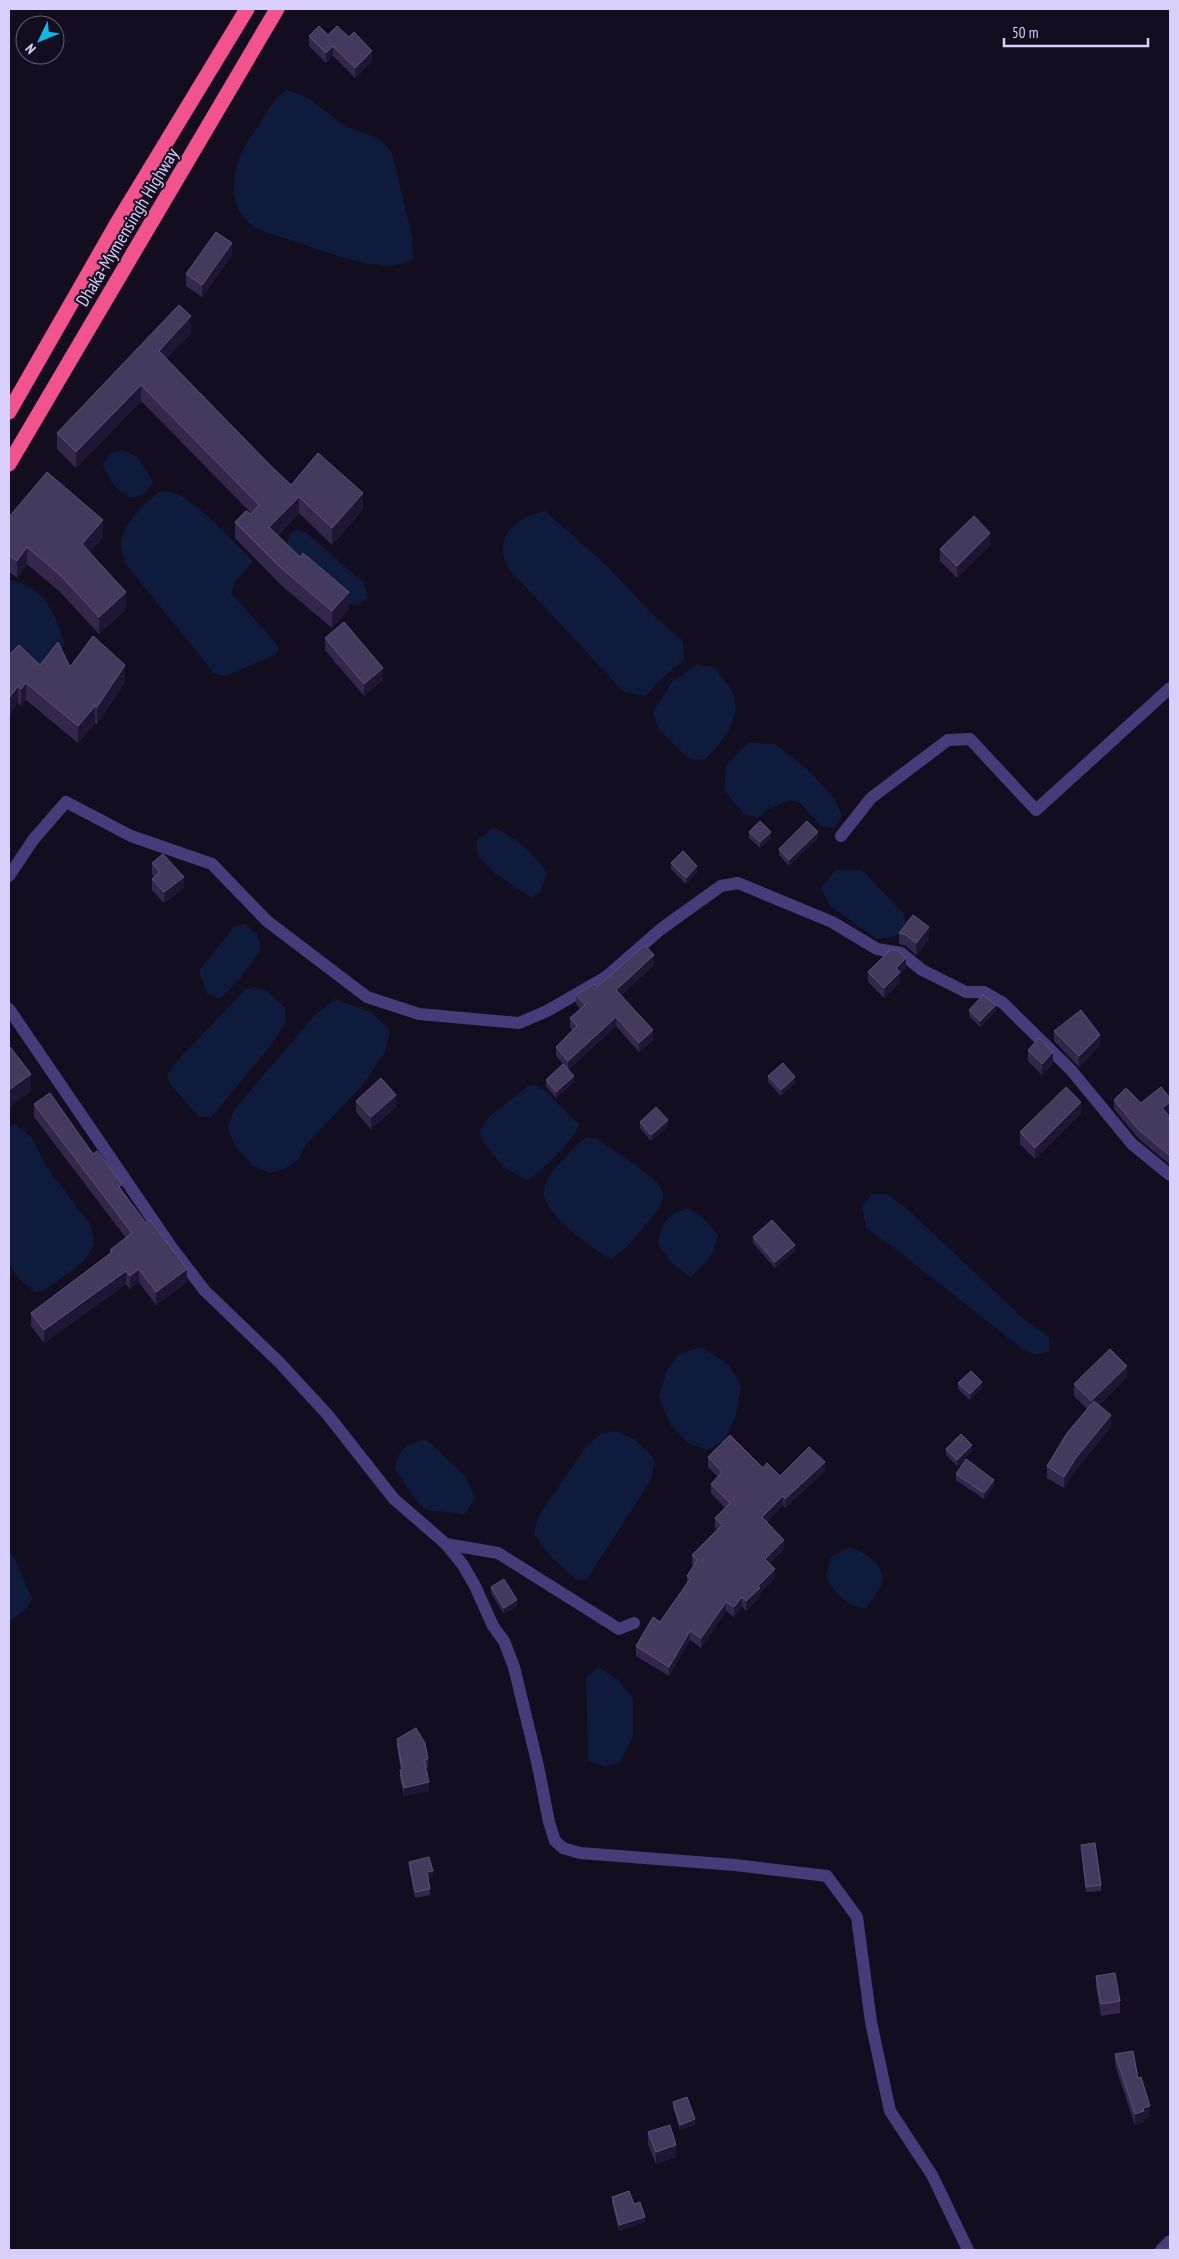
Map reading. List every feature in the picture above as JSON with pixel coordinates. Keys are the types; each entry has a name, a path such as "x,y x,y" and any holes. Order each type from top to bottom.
{"highway":[{"name":"Dhaka-Mymensingh Highway","path":"9,412 116,225 247,9"},
{"name":"Dhaka-Mymensingh Highway","path":"9,464 277,9"}],"street":[{"path":"841,836 871,798 948,740 970,740 1036,810 1170,688"},
{"path":"9,876 33,840 66,802 131,836 212,864 267,921 366,997 419,1014 519,1023 547,1011 606,977 661,929 703,898 721,886 738,883 832,922 877,949 901,953 922,970 966,992 984,992 1003,1003 1072,1070 1132,1144 1170,1175"},
{"path":"9,1009 172,1248 205,1291 280,1362 327,1414 394,1500 446,1544 476,1586 493,1626 504,1641 514,1667 555,1841 564,1848 580,1853 735,1865 827,1876 857,1917 871,2022 890,2111 932,2175 968,2250"},
{"path":"446,1544 498,1552 618,1629 634,1623"},
{"path":"1161,2250 1170,2241"}],"water":[{"path":"287,90 308,98 345,126 381,140 392,153 412,237 413,260 390,265 370,264 334,255 270,233 259,229 246,220 238,209 234,197 236,169 247,142 272,104"},
{"path":"123,450 137,457 153,482 139,496 131,497 118,489 103,464 111,453"},
{"path":"159,492 171,492 191,502 253,561 236,581 231,593 274,641 279,649 275,655 225,676 214,673 125,563 121,545 126,528 141,508"},
{"path":"545,511 607,566 654,616 683,641 684,659 656,684 646,696 624,692 508,568 503,547 505,538 510,530 516,523 525,518"},
{"path":"296,529 307,533 364,583 368,598 357,605 346,604 287,544 290,534"},
{"path":"12,580 24,584 42,597 53,613 65,645 43,676 9,650 9,584"},
{"path":"696,665 714,667 730,689 736,705 728,731 716,748 704,760 688,758 659,729 653,712 672,682"},
{"path":"748,743 775,744 808,770 834,798 842,816 834,828 821,826 800,803 788,800 766,811 758,818 743,813 724,790 726,766"},
{"path":"494,827 524,847 547,873 540,892 531,898 495,873 478,856 476,841"},
{"path":"836,870 862,870 904,914 906,926 896,936 877,939 830,906 821,888"},
{"path":"245,924 257,934 261,948 242,975 219,999 207,993 199,971 234,927"},
{"path":"254,987 268,992 285,1008 286,1022 271,1045 211,1117 199,1117 169,1083 167,1075 177,1061 245,990"},
{"path":"335,999 371,1012 390,1031 385,1052 362,1086 306,1144 298,1160 286,1168 270,1173 252,1165 234,1144 228,1127 234,1110 315,1015"},
{"path":"535,1085 545,1090 579,1125 571,1139 556,1155 527,1180 512,1172 491,1153 479,1131 490,1116 528,1086"},
{"path":"15,1124 32,1138 46,1166 92,1227 94,1245 84,1261 48,1288 35,1292 20,1280 9,1264 9,1127"},
{"path":"586,1138 596,1138 645,1172 661,1188 663,1194 663,1198 652,1218 626,1248 611,1259 593,1248 560,1220 551,1210 544,1192 546,1184 555,1169"},
{"path":"872,1194 887,1194 906,1208 1024,1319 1049,1337 1050,1351 1036,1355 1021,1348 901,1253 866,1228 862,1206"},
{"path":"688,1208 702,1217 718,1235 713,1253 691,1278 672,1263 658,1245 663,1225 669,1217"},
{"path":"701,1347 729,1365 741,1387 736,1414 724,1441 707,1450 688,1443 671,1425 659,1397 666,1372 679,1354"},
{"path":"616,1431 634,1439 655,1459 651,1480 587,1579 577,1580 550,1556 534,1534 539,1515 586,1447 601,1434"},
{"path":"427,1440 466,1477 475,1497 465,1514 426,1510 412,1495 395,1469 399,1456 405,1447 414,1442"},
{"path":"849,1547 867,1556 878,1566 881,1572 881,1585 866,1608 847,1602 833,1588 826,1577 831,1557"},
{"path":"9,1552 14,1557 32,1599 26,1609 9,1621"},
{"path":"598,1667 618,1680 633,1698 633,1736 619,1763 605,1767 588,1760 586,1678"}],"building":[{"path":"319,26 328,35 337,26 349,37 354,32 372,51 355,68 333,46 326,53 309,36"},
{"path":"216,232 232,243 202,285 186,274"},
{"path":"179,305 191,316 159,351 270,465 291,485 318,453 363,493 332,528 299,497 269,527 300,557 303,553 349,592 332,611 281,568 235,522 246,511 251,514 259,505 141,385 76,452 57,433"},
{"path":"47,472 103,520 82,544 126,592 99,617 60,575 27,547 17,561 9,555 9,517"},
{"path":"974,516 990,533 957,566 940,549"},
{"path":"344,622 383,668 364,684 325,638"},
{"path":"93,636 125,665 97,707 95,706 78,726 26,683 21,689 18,686 9,698 9,655 19,645 40,665 58,642 70,667"},
{"path":"760,821 771,832 760,842 749,832"},
{"path":"807,821 818,832 789,860 779,849"},
{"path":"683,851 697,866 686,878 671,863"},
{"path":"163,854 184,877 164,892 152,879 160,872 152,863"},
{"path":"913,915 929,927 916,943 906,935 899,933"},
{"path":"645,945 654,955 616,990 653,1030 639,1043 616,1017 568,1061 556,1047 577,1026 570,1018 585,1005 576,995 594,984 597,987"},
{"path":"891,949 898,951 906,958 896,968 900,972 884,988 868,972"},
{"path":"983,995 996,1005 980,1021 969,1010"},
{"path":"1081,1010 1100,1035 1079,1056 1054,1031"},
{"path":"1039,1038 1053,1052 1042,1064 1028,1050"},
{"path":"9,1048 31,1074 9,1090"},
{"path":"783,1063 795,1077 781,1090 768,1076"},
{"path":"563,1064 574,1076 556,1092 546,1080"},
{"path":"381,1078 396,1095 371,1117 356,1101"},
{"path":"1066,1087 1081,1102 1035,1148 1020,1132"},
{"path":"1161,1087 1170,1098 1170,1102 1162,1108 1170,1117 1169,1155 1138,1129 1114,1100 1126,1088 1141,1103"},
{"path":"50,1093 93,1154 97,1151 122,1184 119,1187 146,1223 150,1220 187,1269 156,1292 139,1269 130,1276 126,1271 44,1330 31,1313 112,1252 110,1250 132,1233 34,1104"},
{"path":"656,1107 668,1120 651,1135 640,1122"},
{"path":"772,1220 795,1245 775,1262 753,1237"},
{"path":"1110,1349 1127,1366 1091,1401 1074,1384"},
{"path":"971,1371 982,1382 970,1394 958,1383"},
{"path":"1094,1401 1111,1415 1075,1459 1064,1477 1047,1466 1067,1433"},
{"path":"961,1434 972,1445 957,1460 946,1449"},
{"path":"730,1435 763,1468 767,1463 780,1476 809,1447 825,1462 785,1499 783,1496 762,1517 784,1540 765,1559 775,1569 758,1586 760,1588 746,1601 742,1597 734,1607 726,1602 701,1638 690,1631 669,1667 636,1646 653,1617 660,1622 690,1579 687,1576 697,1560 692,1555 722,1525 715,1518 730,1503 711,1484 722,1472 708,1457"},
{"path":"966,1459 994,1480 984,1493 956,1474"},
{"path":"504,1579 517,1600 504,1608 491,1587"},
{"path":"416,1728 425,1743 428,1759 424,1760 429,1782 404,1788 397,1739"},
{"path":"1095,1843 1101,1885 1086,1887 1081,1845"},
{"path":"429,1857 433,1871 427,1872 430,1889 415,1892 409,1862"},
{"path":"1115,1973 1120,2001 1101,2004 1096,1976"},
{"path":"1133,2051 1138,2078 1141,2077 1150,2106 1143,2108 1144,2111 1135,2114 1115,2054"},
{"path":"687,2097 695,2119 680,2125 673,2102"},
{"path":"670,2125 676,2145 656,2152 648,2132"},
{"path":"629,2191 634,2204 640,2202 645,2217 619,2225 612,2197"}]}
